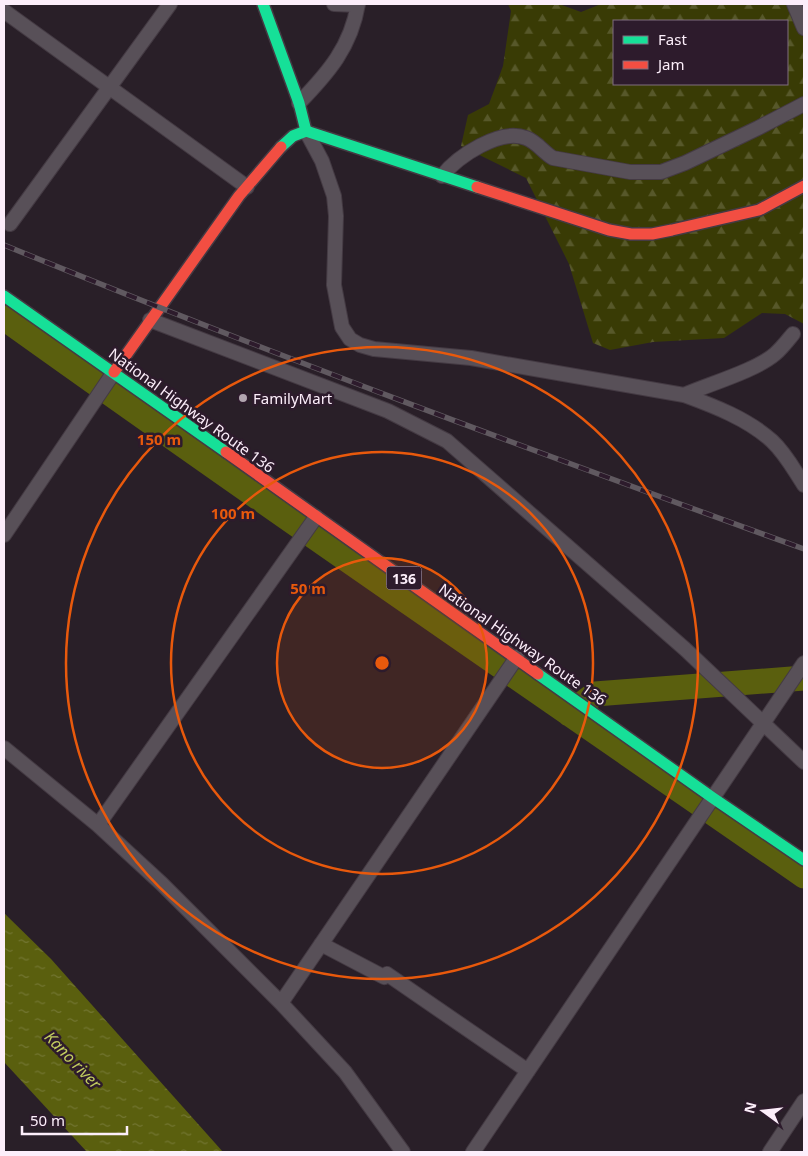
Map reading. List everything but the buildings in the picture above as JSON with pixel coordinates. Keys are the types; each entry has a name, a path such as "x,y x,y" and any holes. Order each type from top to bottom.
{"main road":[{"path":"263,4 299,103 306,131"},
{"path":"114,372 247,187 273,155 293,136 306,131 609,230 631,234 652,234 760,210 804,186"},
{"name":"National Highway Route 136","path":"4,296 517,657 713,798 804,860"}],"street":[{"path":"10,224 170,4"},
{"path":"299,103 322,79 340,55 351,31 358,4 334,4"},
{"path":"794,4 804,28"},
{"path":"4,11 247,187"},
{"path":"442,176 449,167 472,151 492,140 515,135 536,143 544,153 553,158 630,172 661,172 685,163 804,104"},
{"path":"306,131 322,161 334,196 336,216 334,285 342,327 350,339 360,345 374,349 471,358 684,395 711,405 738,419 772,441 792,465 804,485"},
{"path":"150,320 388,411 447,441 685,649 804,762"},
{"path":"684,395 761,362 775,354 794,334"},
{"path":"4,535 114,372"},
{"path":"98,825 316,517"},
{"path":"281,1003 517,657"},
{"path":"473,1152 804,663"},
{"path":"788,686 804,688"},
{"path":"4,748 98,825 162,884 281,1003 345,1072 403,1152"},
{"path":"321,944 384,978 387,974 528,1071"},
{"path":"770,1152 804,1101"}],"green space":[{"path":"508,4 559,4 581,12 601,4 804,4 804,324 785,314 762,313 724,338 653,342 610,350 593,343 569,264 526,178 461,146 468,115 489,104 503,66 511,11"}],"water":[{"name":"Kano river","path":"4,913 51,959 223,1152 87,1152 4,1062"}],"waterway":[{"path":"4,318 303,529 804,876"},
{"path":"569,714 595,694 804,678"}],"railway":[{"path":"4,245 402,401 804,549"}],"traffic: fast":[{"path":"263,4 299,103 306,131"},
{"path":"281,147 293,136 306,131 477,187"},
{"path":"4,296 226,452"},
{"path":"538,674 804,860"}],"traffic: jam":[{"path":"114,372 239,196 281,147"},
{"path":"477,187 609,230 631,234 652,234 759,210 804,186"},
{"path":"226,452 538,674"}],"place":[{"name":"FamilyMart","path":"243,398"}]}
